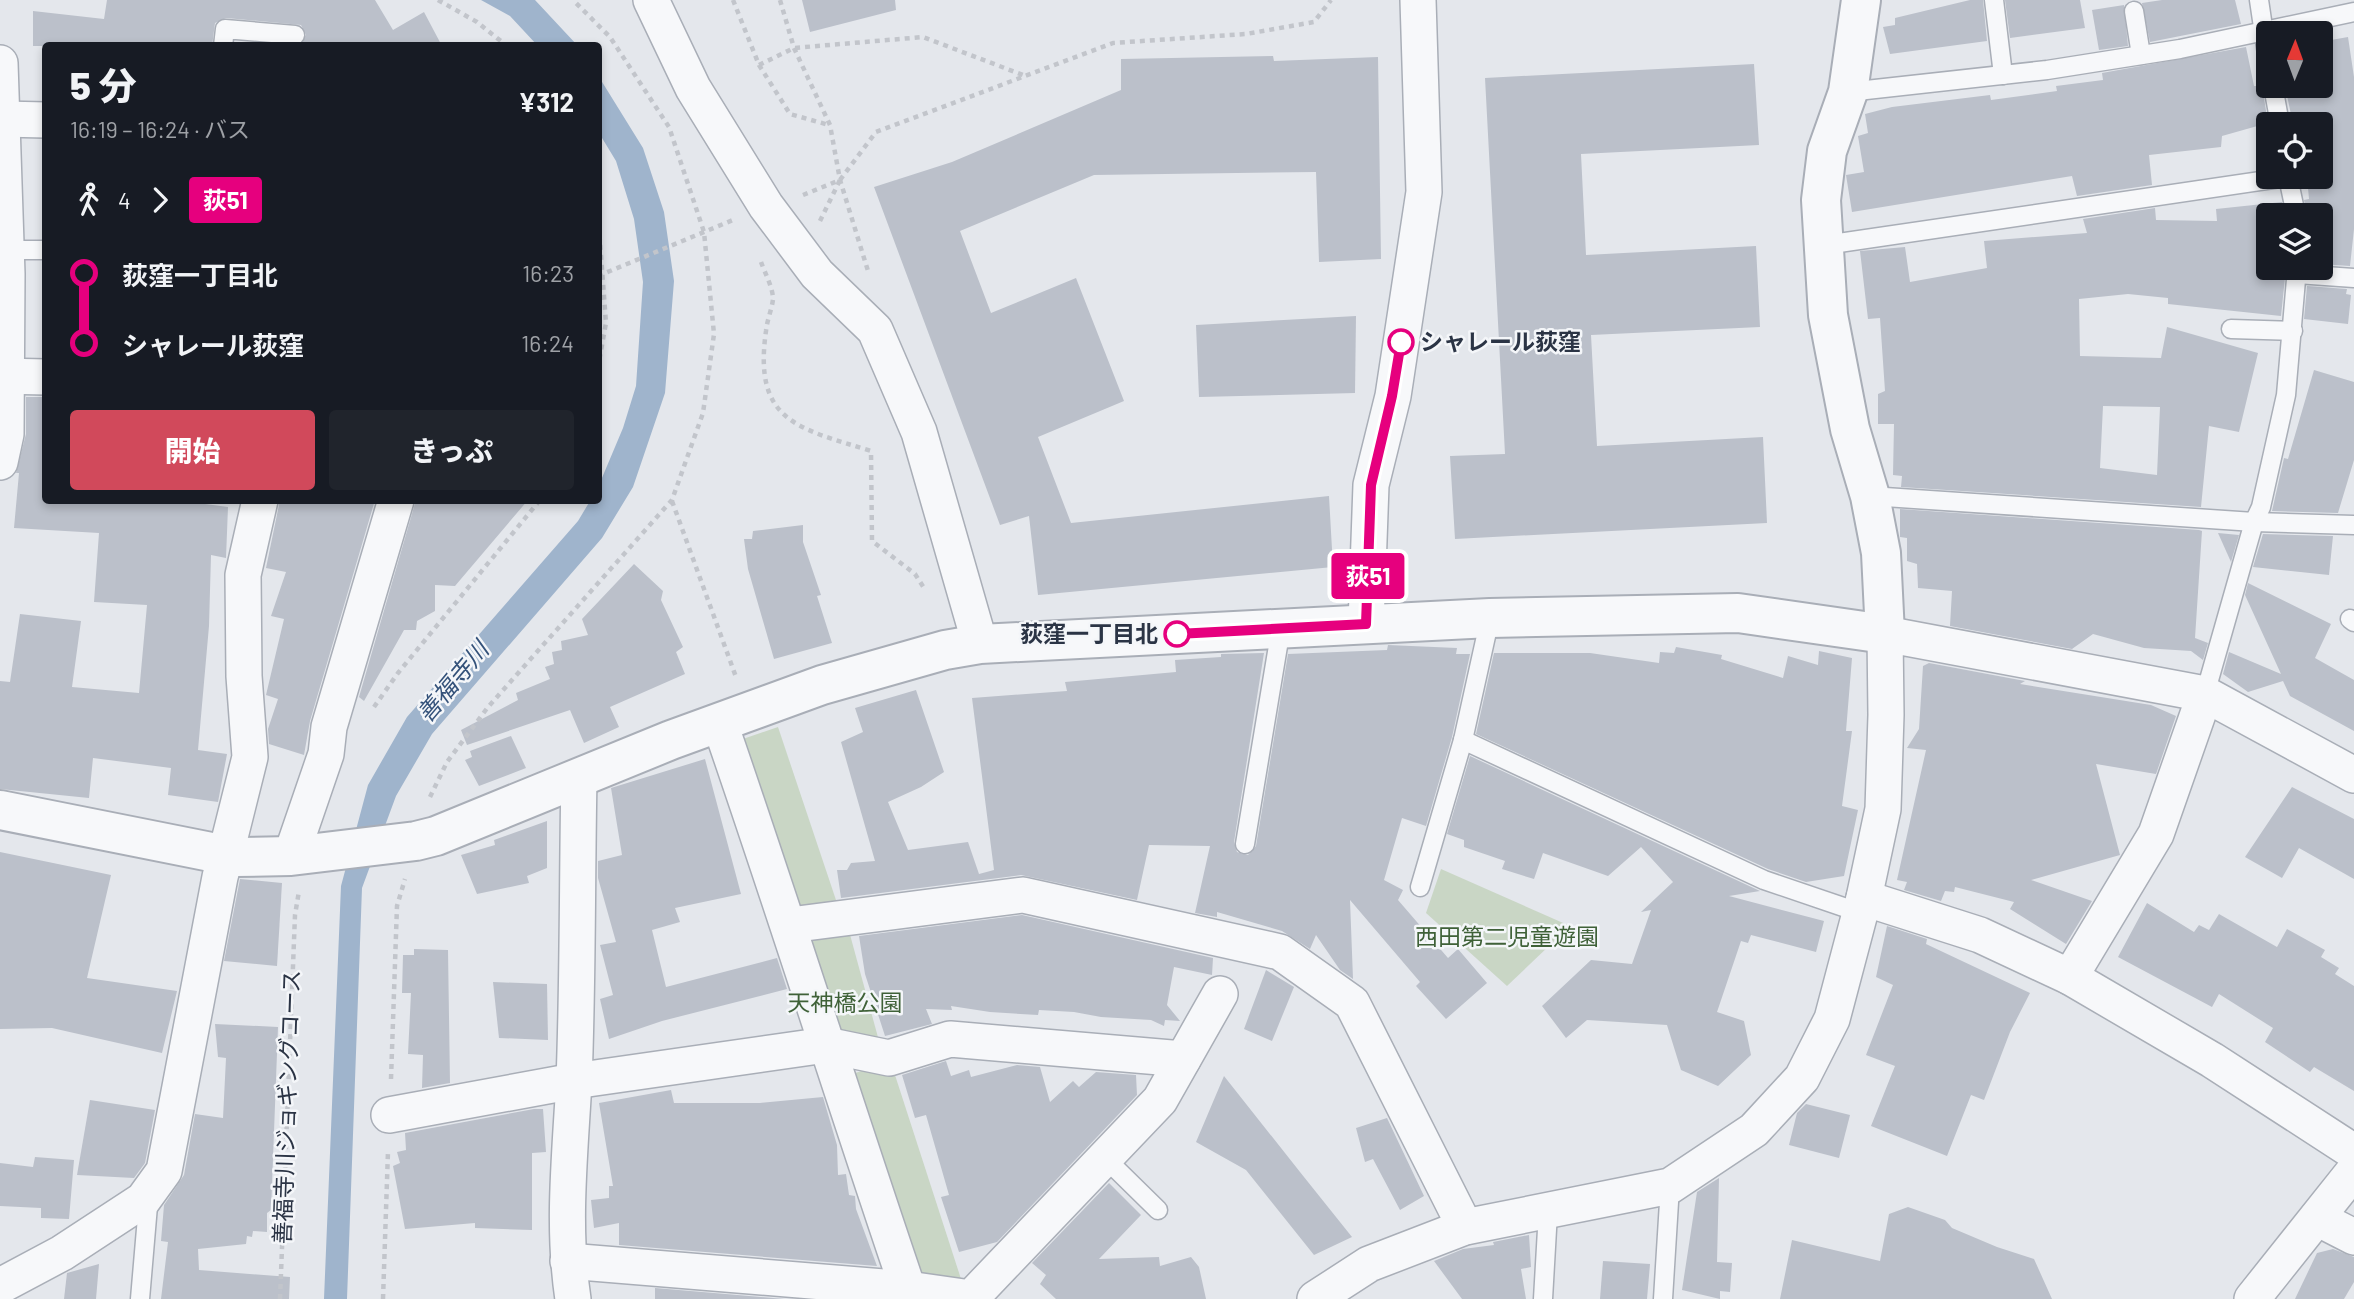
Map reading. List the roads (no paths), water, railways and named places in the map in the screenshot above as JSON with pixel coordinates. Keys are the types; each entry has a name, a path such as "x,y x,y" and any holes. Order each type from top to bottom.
{"street":[{"path":"651,0 693,88 766,206 817,274 875,330 919,432 980,644"},
{"path":"1366,624 1371,485 1392,396 1424,192 1418,0"},
{"path":"1315,1299 1368,1264 1465,1227 1670,1186 1755,1130 1802,1078 1832,1019 1863,906 1883,808 1886,715 1881,553 1870,496 1850,429 1828,315 1821,200 1827,151 1848,92 1861,0"},
{"path":"0,63 6,434 0,461"},
{"path":"2,119 42,120"},
{"path":"3,376 42,377"},
{"path":"0,1286 62,1253 149,1194 164,1171 190,1026 250,757 244,676 243,575 259,504"},
{"path":"304,854 326,754 329,727 395,504"},
{"path":"0,810 227,855 304,854 436,836 671,740 822,685 945,650 980,644 1490,618 1738,613 1885,634 2205,694 2354,775"},
{"path":"2070,977 2156,834 2205,694"},
{"path":"734,719 825,1045 908,1289"},
{"path":"573,1299 568,1261 567,1176 574,1081 579,777"},
{"path":"790,925 1023,895 1280,952 1352,1003 1465,1227"},
{"path":"1863,906 1980,935 2070,977 2212,1060 2354,1152"},
{"path":"568,1261 855,1292 908,1289 971,1298 1160,1100 1220,994"},
{"path":"389,1115 574,1081 825,1045 889,1058 950,1039 1183,1059"},
{"path":"2252,1299 2354,1171"},
{"path":"2316,1218 2354,1237"}],"lane":[{"path":"1994,0 2003,75"},
{"path":"2259,0 2262,21"},
{"path":"2134,11 2141,55"},
{"path":"2313,21 2354,12"},
{"path":"223,42 225,29 295,35"},
{"path":"1848,92 2003,75 2141,55 2256,33"},
{"path":"1825,245 2256,182"},
{"path":"5,266 42,252"},
{"path":"2333,275 2354,278"},
{"path":"2205,694 2254,522 2261,507 2286,395 2296,280"},
{"path":"2231,329 2293,331"},
{"path":"1870,496 2254,522 2354,525"},
{"path":"1420,887 1463,740 1490,618"},
{"path":"1245,844 1281,628"},
{"path":"1463,740 1764,880 1863,906"},
{"path":"1105,1158 1158,1210"},
{"path":"1663,1299 1670,1186"},
{"path":"141,1299 149,1194"},
{"path":"1543,1299 1548,1212"}],"water":[{"path":"481,0 535,0 574,42 534,42 510,16"},
{"name":"善福寺川","path":"602,82 643,148 664,212 674,281 665,393 633,487 602,538 432,734 396,796 362,888 347,1299 324,1299 341,886 368,785 407,717 578,521 588,504 602,504 602,478 623,428 636,386 643,282 634,219 616,161 602,138"}],"place":[{"name":"シャレール荻窪","path":"1401,342"},
{"name":"荻窪一丁目北","path":"1177,634"}],"park label":[{"name":"西田第二児童遊園","path":"1507,937"},
{"name":"天神橋公園","path":"845,1003"}]}
